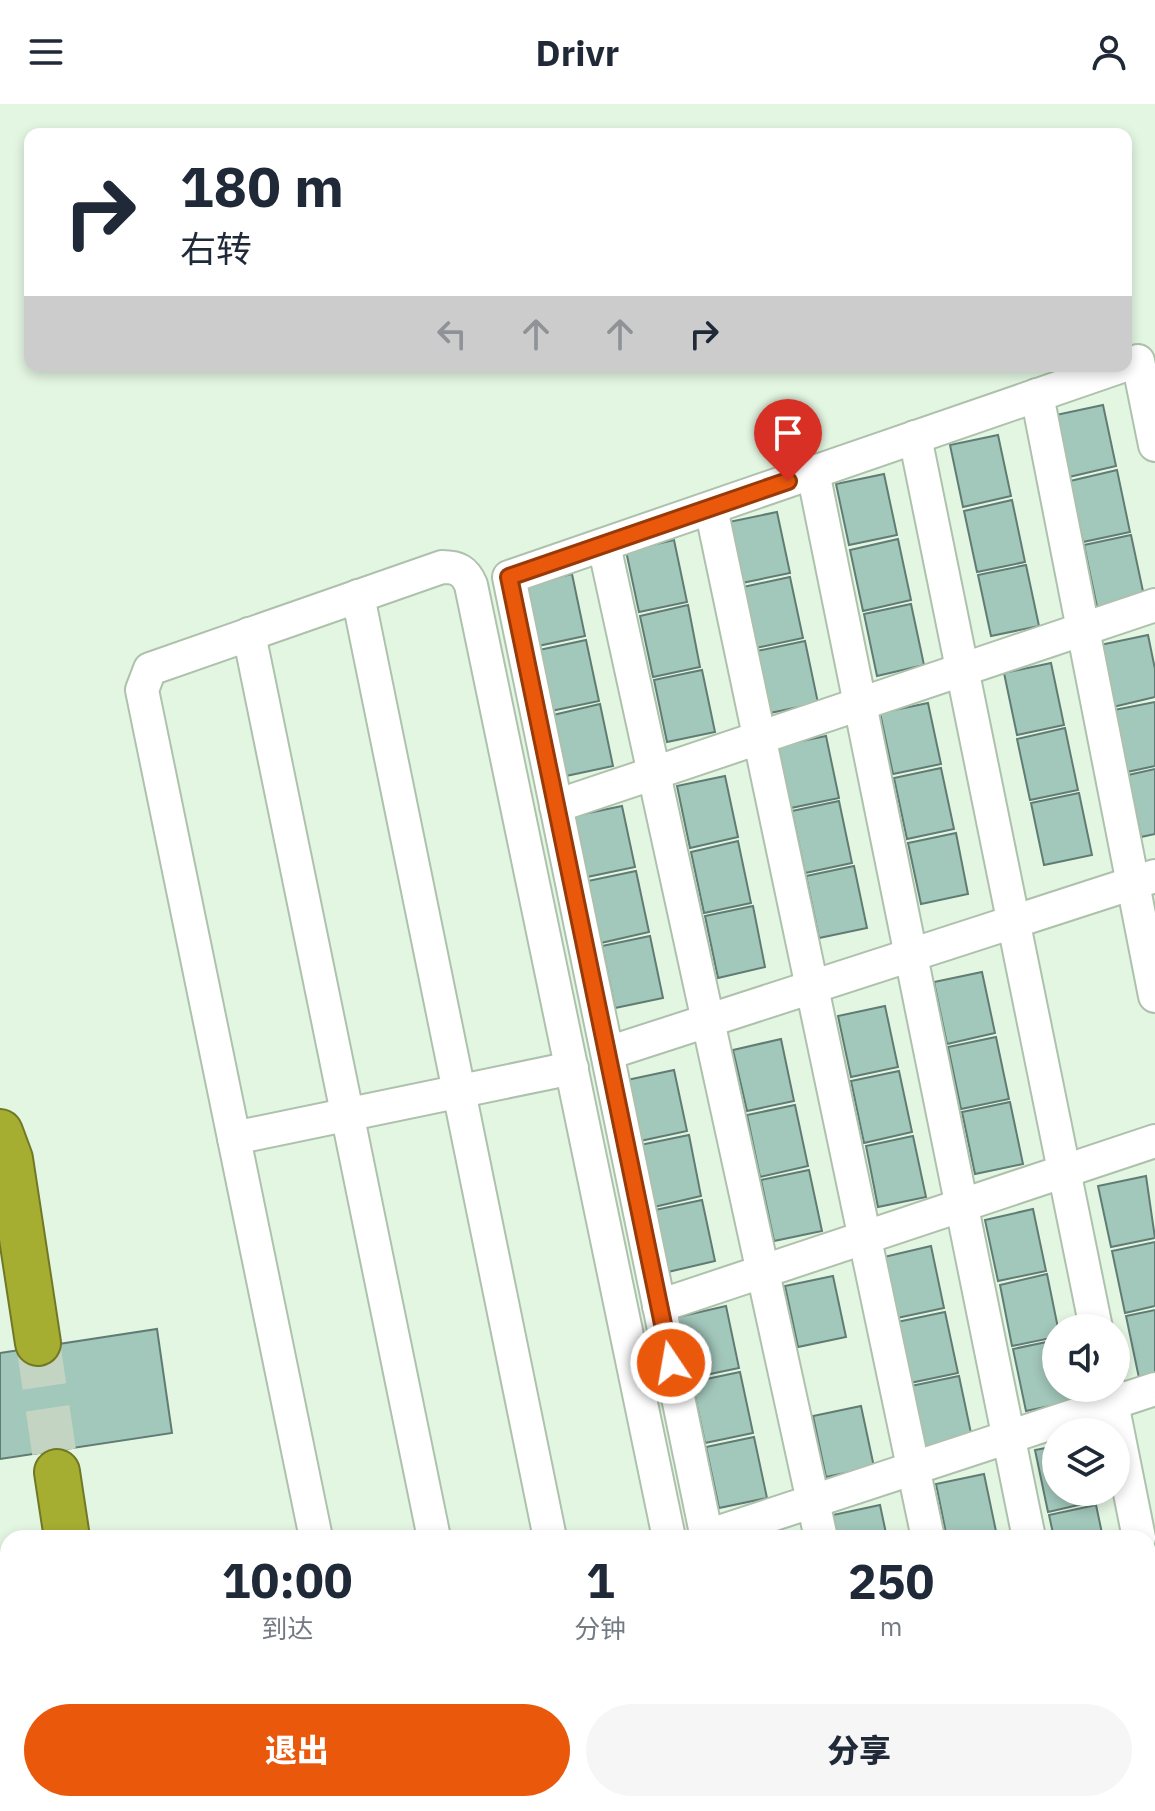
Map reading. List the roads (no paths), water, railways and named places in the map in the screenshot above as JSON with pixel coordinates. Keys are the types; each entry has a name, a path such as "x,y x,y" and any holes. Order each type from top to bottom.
{"highway":[{"path":"0,1132 10,1159 38,1343"},
{"path":"57,1472 66,1530"}],"lane":[{"path":"1135,361 1155,445"},
{"path":"706,1530 509,577 1103,372"},
{"path":"1037,395 1083,630 1144,880 1155,996"},
{"path":"915,437 1093,1314"},
{"path":"813,472 1027,1530"},
{"path":"711,508 926,1530"},
{"path":"604,545 819,1530"},
{"path":"314,1530 142,690 150,669 442,567 454,567 466,573 475,601 667,1530"},
{"path":"358,596 548,1530"},
{"path":"556,806 1155,605"},
{"path":"249,634 432,1530"},
{"path":"608,1053 1144,880"},
{"path":"234,1138 572,1068"},
{"path":"659,1306 1155,1141"},
{"path":"1130,1393 1155,1389"},
{"path":"728,1530 1008,1437 1095,1402"},
{"path":"1111,1402 1137,1530"}],"tunnel":[{"path":"38,1343 57,1472"}]}
